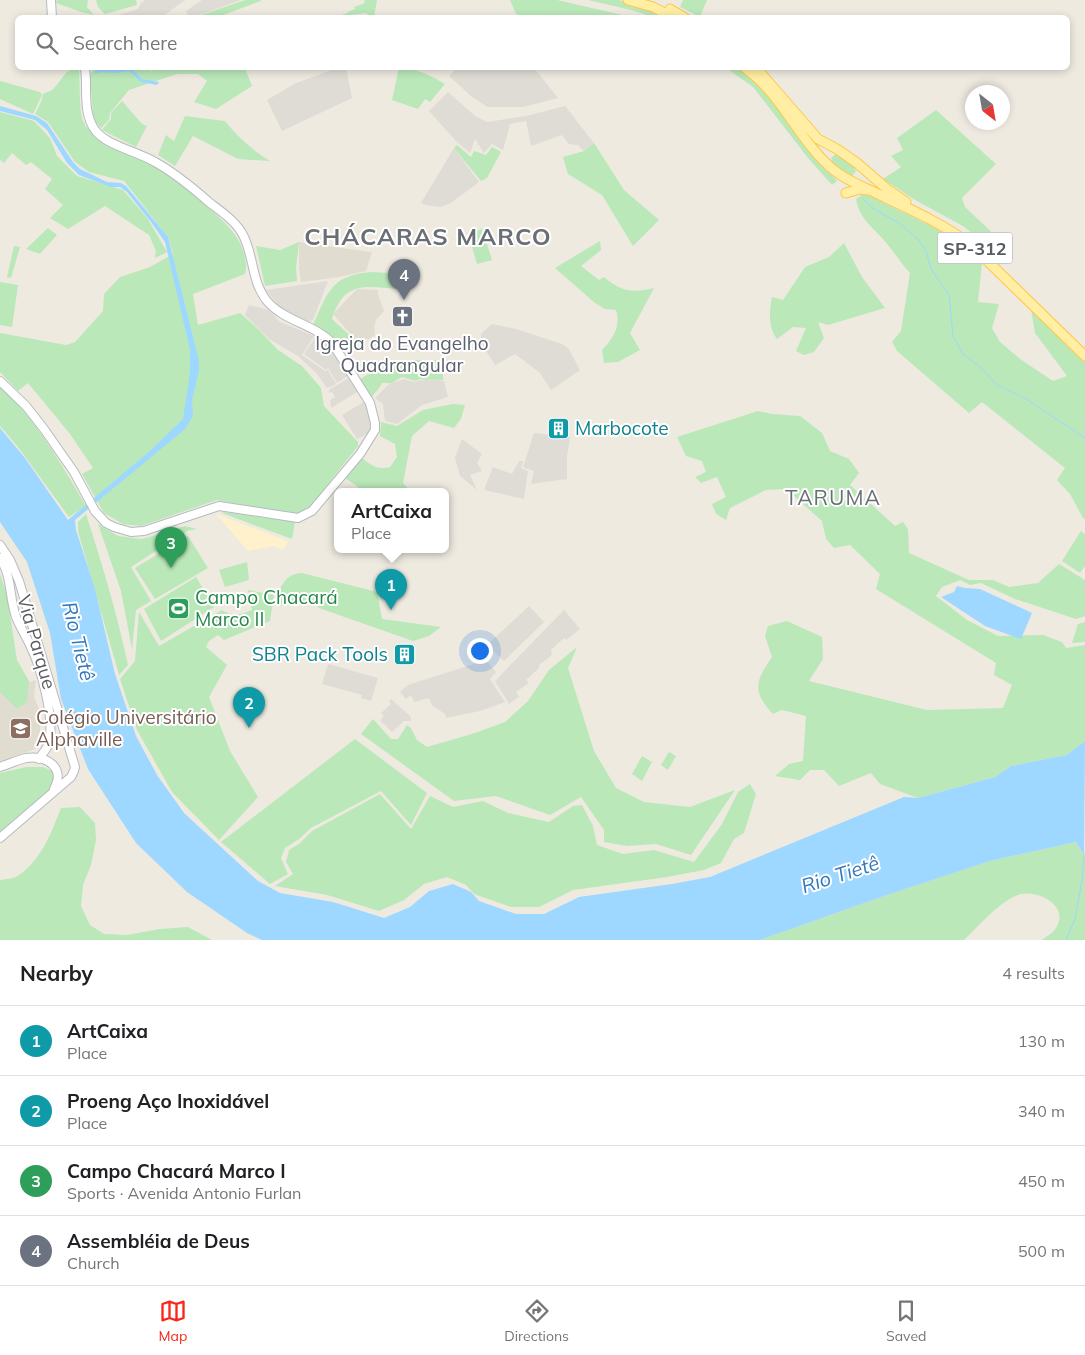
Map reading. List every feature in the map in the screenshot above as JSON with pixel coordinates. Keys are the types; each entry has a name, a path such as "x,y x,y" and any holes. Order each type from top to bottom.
{"main road":[{"path":"50,0 52,15"},
{"path":"628,0 652,7 668,15"},
{"path":"649,0 679,15"},
{"path":"0,381 26,406 52,440 74,472 95,511 106,523 121,530 131,532 160,527 218,506 298,518 306,515 312,511 360,454 372,436 375,423 370,403 344,361 326,336 282,314 263,296 254,274 247,243 240,230 160,164 120,147 95,131 87,114 85,70"},
{"name":"SP-312","path":"747,70 770,92 808,143 828,165 842,176 953,233 970,244 1085,356"},
{"name":"SP-312","path":"757,70 770,82 813,134 822,142 838,149 858,163 894,194 956,228 978,244 1085,349"},
{"path":"828,165 828,156 838,149"},
{"path":"854,182 858,173 858,163"},
{"path":"846,193 870,190"},
{"name":"Via Parque","path":"0,545 15,571 74,763 74,771 71,777 51,794"},
{"name":"Via Parque","path":"0,558 7,571 16,618 35,658 49,709 49,743 38,759"},
{"path":"16,618 30,617"},
{"path":"0,767 28,758 38,759 52,764 58,773 58,782 51,794 0,838"}],"shaded area":[{"path":"145,0 185,0 165,15 118,15 138,9"},
{"path":"202,0 241,0 200,15 188,15 186,11"},
{"path":"332,70 346,70 352,98 282,131 267,100 296,83"},
{"path":"455,70 536,70 558,98 523,107 488,107 472,97 449,76"},
{"path":"448,92 475,116 487,122 526,116 565,106 594,143 584,151 578,145 569,144 562,135 531,146 526,121 510,124 503,150 492,144 484,153 475,139 470,153 455,140 429,111"},
{"path":"454,148 479,182 451,203 440,207 421,203"},
{"path":"299,242 372,252 366,271 301,282"},
{"path":"328,281 313,320 307,322 282,310 266,290"},
{"path":"357,289 378,290 384,311 376,320 374,327 375,335 369,339 355,339 333,314"},
{"path":"249,305 269,310 280,322 314,336 302,355 325,371 328,370 336,384 327,388 317,374 298,356 269,339 245,315"},
{"path":"492,324 516,329 562,344 568,348 580,370 551,390 540,373 515,354 495,365 481,343 481,334"},
{"path":"316,336 335,353 349,375 337,383 328,368 326,370 304,354"},
{"path":"350,377 359,391 331,408 330,400 335,397 332,392 329,393 329,390"},
{"path":"404,379 414,382 426,379 444,381 448,397 422,405 397,424 385,421 383,404 375,398 389,384"},
{"path":"367,400 372,427 371,432 357,439 342,415"},
{"path":"534,433 570,437 567,457 567,479 531,484 534,471 523,467"},
{"path":"462,439 482,454 477,463 482,471 470,475 477,490 460,476 455,458"},
{"path":"519,461 523,461 521,468 528,471 524,499 484,490 493,467 512,474"},
{"path":"529,606 544,622 504,661 487,645"},
{"path":"564,610 580,629 566,640 564,638 551,650 552,655 539,665 539,668 526,680 529,683 516,692 519,697 509,704 495,681"},
{"path":"486,660 496,672 490,679 505,702 480,711 446,718 445,714 432,705 429,698 414,702 411,695 406,699 400,692 408,685"},
{"path":"328,664 378,678 371,701 361,698 362,695 322,684"},
{"name":"Colégio Universitário Alphaville","path":"36,680 34,697 40,712 40,747 0,762 0,691"},
{"path":"391,699 411,717 411,721 404,721 392,732 380,720 384,716 381,713 391,704 389,702"}],"green space":[{"path":"57,0 88,0 87,7 94,15 56,3"},
{"path":"96,0 136,0 137,5 105,14 98,7"},
{"path":"245,0 261,1 223,15 202,15"},
{"path":"364,0 377,0 374,15 366,13 341,15 355,9 354,7 365,3"},
{"path":"510,0 557,0 622,15 520,15 516,14"},
{"path":"588,0 619,0 665,15 647,15"},
{"path":"683,0 707,0 701,15 696,15 680,7"},
{"path":"70,70 79,70 83,121 94,135 153,165 174,179 213,211 239,241 245,257 245,274 193,294 198,325 240,313 278,350 302,366 321,388 324,406 358,442 358,446 310,507 294,515 217,500 141,526 123,524 104,513 82,474 93,468 70,434 28,383 18,391 0,372 0,333 66,345 75,342 103,311 104,294 120,277 150,267 173,254 168,237 124,181 89,172 75,162 48,122 35,114 43,94 51,91"},
{"path":"93,70 246,70 252,86 216,109 194,102 207,81 198,74 177,74 129,90 110,113 109,120 101,128 95,121 93,114 90,75"},
{"path":"399,70 417,71 445,84 430,102 425,99 418,109 392,100"},
{"path":"729,70 741,70 759,82 837,181 832,185 808,158 753,87"},
{"path":"0,81 40,92 42,95 33,114 0,99"},
{"path":"122,101 142,124 147,126 136,147 102,130 111,119 111,113"},
{"path":"936,110 996,164 962,198 965,207 1002,242 993,250 963,226 915,200 883,179 901,167 891,156 903,150 897,138"},
{"path":"0,112 34,121 50,138 57,156 77,176 123,190 148,219 167,252 155,258 156,251 149,235 105,206 68,229 50,218 63,205 45,189 52,179 31,162 26,165 12,153 4,163 0,160"},
{"path":"185,116 225,121 246,143 270,161 238,159 193,136 175,166 158,155 166,135 174,141"},
{"path":"594,143 624,190 659,220 633,246 602,195 568,174 563,157 584,151"},
{"path":"457,145 471,157 474,151 486,155 492,147 501,152 487,178 481,181 454,148"},
{"path":"836,154 852,164 856,171 852,176 836,167 831,158"},
{"path":"863,194 943,233 982,263 978,302 999,304 992,328 1000,342 1020,359 1053,381 1067,376 1035,333 1031,309 1085,362 1085,519 1070,494 1057,480 1065,468 982,402 969,413 897,351 892,342 901,331 910,273 886,242 862,216 856,199"},
{"path":"48,228 57,235 40,254 26,249"},
{"path":"482,229 492,260 477,264 468,233"},
{"path":"600,241 601,250 581,266 599,280 604,277 616,286 628,290 654,288 630,333 640,350 618,362 604,363 602,350 610,341 617,327 616,310 605,309 595,303 555,268"},
{"path":"299,242 296,268 297,281 265,286 256,246 280,250"},
{"path":"844,243 862,277 885,308 828,325 818,322 824,338 814,352 804,355 796,351 806,328 793,327 777,339 774,334 770,319 772,297 783,300 805,267 829,257"},
{"path":"14,246 20,247 11,278 7,277"},
{"path":"370,272 390,273 397,289 365,287 349,292 343,298 332,319 359,344 345,349 313,325 327,295 338,282 346,277"},
{"path":"0,282 18,285 12,327 0,325"},
{"path":"405,360 443,360 443,380 420,379 415,381 402,377 392,383 382,383 371,399 359,380 372,372"},
{"path":"0,386 36,428 86,506 69,517 18,447 0,426"},
{"path":"453,404 465,405 461,419 454,428 429,421 412,436 403,483 407,488 359,488 343,477 362,458 379,468 390,467 397,457 395,444 380,436 381,422 397,426 423,410"},
{"path":"758,411 800,416 822,433 830,451 849,459 859,473 850,485 895,526 903,522 908,529 909,553 969,580 993,580 1009,587 1038,583 1059,564 1085,580 1085,616 1076,619 1015,599 981,583 970,585 960,580 942,587 936,596 967,620 998,636 1043,635 1062,642 1066,648 1085,645 1085,741 1067,755 1011,766 995,777 918,798 880,784 871,773 839,786 824,770 810,770 800,780 775,776 789,764 803,761 806,716 782,710 773,714 766,706 759,692 759,680 772,657 765,636 768,626 787,621 822,637 823,659 809,681 927,710 1003,708 1012,685 994,675 996,663 876,589 880,574 850,545 834,548 826,539 822,521 786,489 766,490 730,508 726,520 716,514 712,504 726,497 717,477 701,483 695,477 706,472 702,461 686,456 677,437"},
{"path":"222,513 295,522 292,539"},
{"path":"86,514 109,589 128,665 119,675 78,531 78,522"},
{"path":"98,524 118,536 142,539 185,526 197,529 187,531 131,567 151,601 136,610 132,649 121,591"},
{"path":"1081,531 1085,534 1085,566 1080,573 1062,561"},
{"path":"188,536 208,568 155,599 135,568"},
{"path":"247,562 249,580 225,587 219,570"},
{"path":"302,573 377,592 382,619 441,627 429,636 413,641 319,608 314,603 280,606 281,595 279,591 283,583 291,576"},
{"path":"0,574 7,595 17,660 29,681 27,702 17,709 0,692"},
{"name":"Campo Chacará Marco II","path":"196,577 214,607 161,641 144,609"},
{"path":"248,590 274,595 270,621 224,640 218,635 209,641 206,647 227,665 209,697 230,751 258,797 219,840 172,792 137,730 120,679 135,661 139,612 159,646 222,610 229,614 237,614 252,610"},
{"path":"1085,622 1085,642 1072,643 1078,624"},
{"path":"577,647 568,668 594,751 616,788 644,802 690,807 735,790 691,855 656,844 627,846 604,842 604,830 581,797 550,815 496,796 454,801 361,734 373,719 391,739 398,739 407,725 411,728 417,740 427,747 505,722 528,701 549,670"},
{"path":"355,739 427,793 411,825 381,791 311,828 285,848 281,858 288,874 270,884 221,842"},
{"path":"669,752 676,756 668,770 661,765"},
{"path":"642,756 652,762 642,781 632,774"},
{"path":"26,767 43,767 52,771 54,783 48,793 0,834 0,773"},
{"path":"750,784 756,794 744,833 734,839 721,863 704,870 667,877 573,890 539,907 511,907 474,894 466,885 447,877 424,884 404,900 379,911 327,895 275,886 293,874 286,862 289,850 299,844 312,831 380,794 411,829 430,796 453,807 483,801 508,813 549,822 573,806 582,805 593,826 597,845 623,854 654,850 694,862 722,824 738,792"},
{"path":"80,807 95,823 96,840 91,865 83,885 81,906 90,925 104,934 127,935 160,929 188,927 212,940 0,940 0,880 17,876 34,861 45,845 61,808"},
{"path":"1076,842 1084,855 1085,851 1085,940 1042,940 1056,928 1059,913 1056,907 1044,897 1028,893 1013,897 1005,902 964,940 760,940 990,861"}],"sand":[{"path":"216,514 288,541 283,550 274,546 248,551"}],"water":[{"path":"133,70 142,79 159,82 157,85 141,82 129,71 95,74 95,71"},
{"name":"Rio Tietê","path":"0,106 36,116 47,123 73,162 80,169 107,182 121,183 126,186 168,237 199,361 199,371 192,400 193,416 185,429 75,520 76,530 95,589 115,674 136,736 157,775 184,813 258,881 280,893 333,902 384,918 410,907 429,891 453,884 471,892 479,901 516,914 544,914 579,897 710,877 904,797 918,798 995,777 1011,766 1067,755 1085,741 1084,855 1076,842 990,861 760,940 262,940 247,933 187,892 136,843 88,769 61,699 50,633 27,562 0,522 0,428 25,458 68,520 150,451 183,419 190,373 190,350 165,242 127,192 120,187 111,187 79,175 67,163 47,130 35,120 0,111"},
{"path":"957,586 980,589 1032,613 1021,639 985,626 941,597 954,592"}],"waterway":[{"path":"863,199 874,209 899,223 917,238 926,251 931,269 949,295 953,336 963,354 979,366 997,385 1023,397 1085,438"},
{"path":"1066,940 1075,919 1084,856"}],"place":[{"name":"Assembléia de Deus","path":"404,300"},
{"name":"Igreja do Evangelho Quadrangular","path":"402,317"},
{"name":"Marbocote","path":"559,428"},
{"name":"Campo Chacará Marco I","path":"171,568"},
{"name":"Campo Chacará Marco II","path":"179,608"},
{"name":"ArtCaixa","path":"391,610"},
{"name":"SBR Pack Tools","path":"404,654"},
{"name":"Colégio Universitário Alphaville","path":"20,728"},
{"name":"Proeng Aço Inoxidável","path":"249,728"}],"district":[{"name":"CHÁCARAS MARCO","path":"428,236"},
{"name":"TARUMA","path":"833,497"}]}
